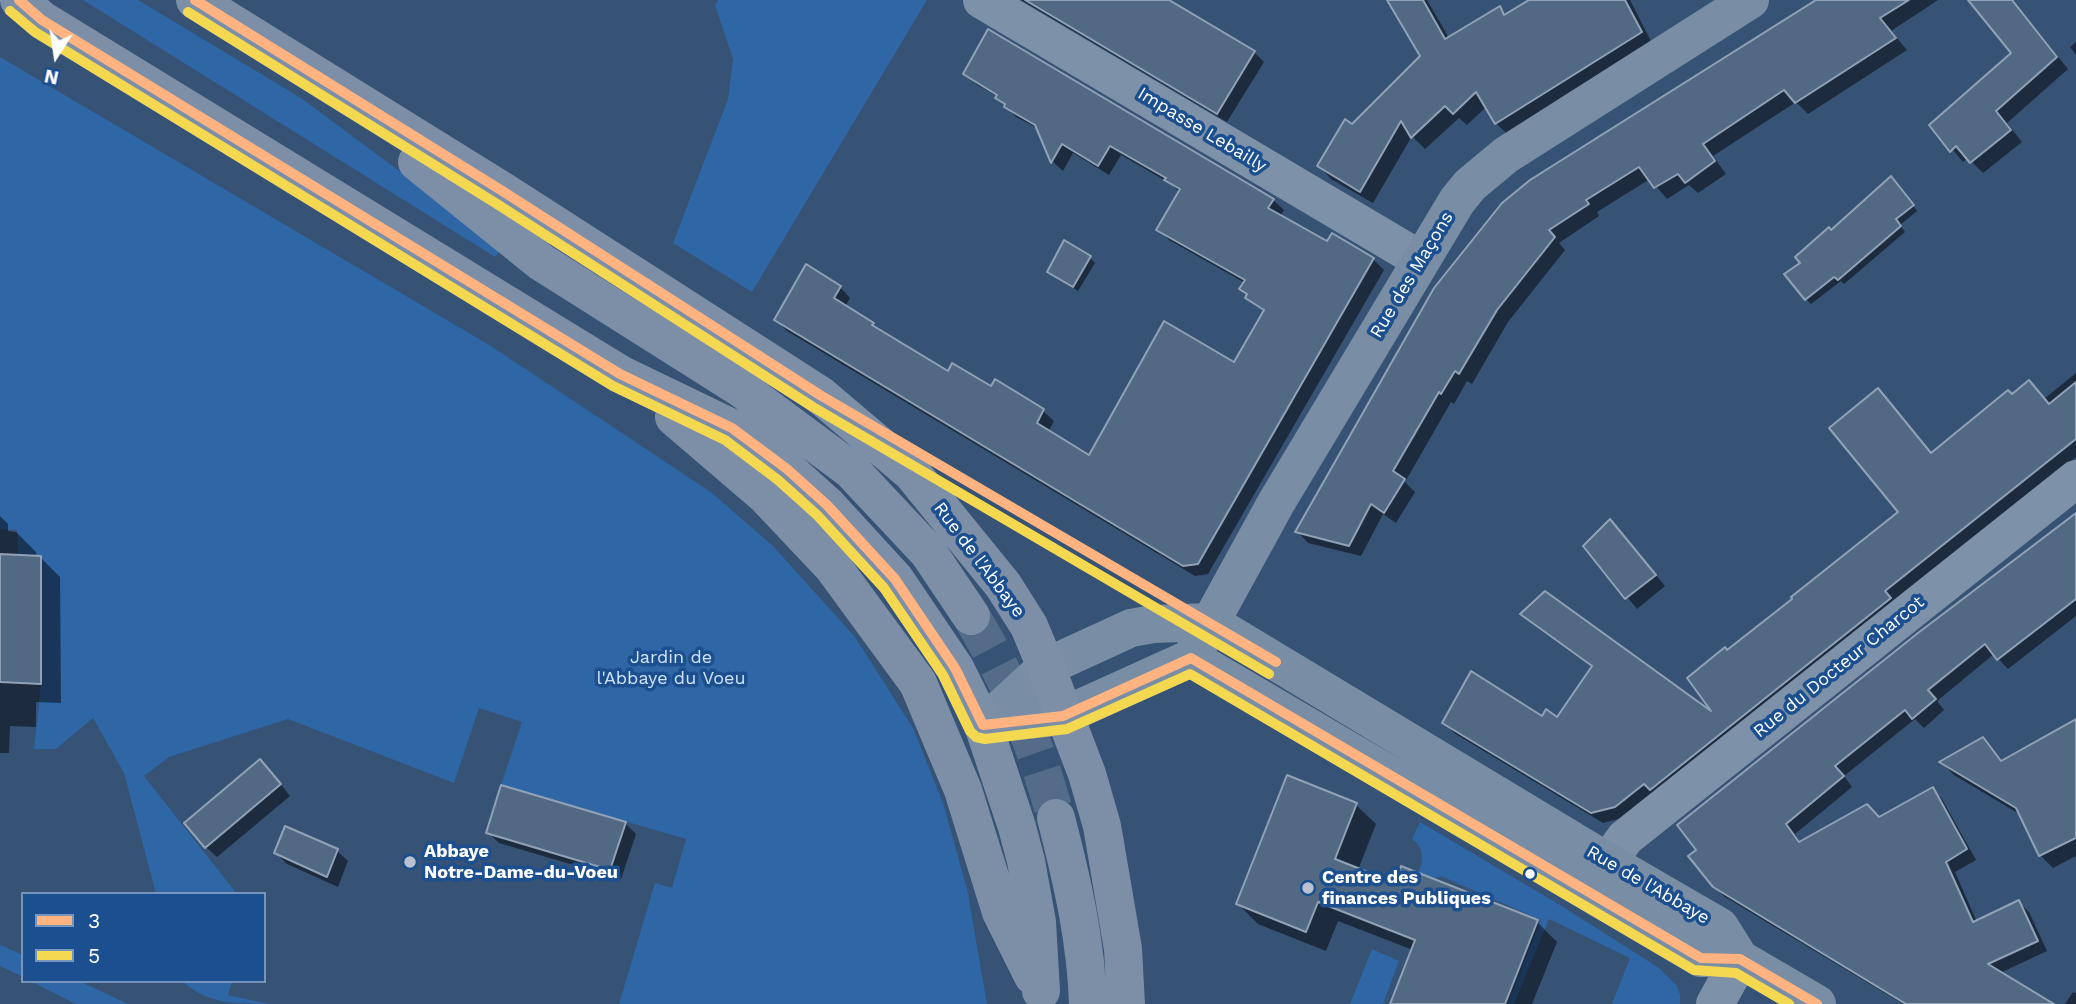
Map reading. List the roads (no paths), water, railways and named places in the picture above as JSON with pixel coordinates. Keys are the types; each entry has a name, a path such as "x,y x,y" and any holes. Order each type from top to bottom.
{"main road":[{"path":"0,0 31,10 620,374 732,428 787,469 827,505 902,588 955,668 982,725 1017,827 1026,862 1037,922 1041,997"},
{"name":"Rue de l'Abbaye","path":"195,0 270,44 820,395 912,472 1003,584 1029,626 1046,667 1087,774 1102,826 1123,949 1126,1004"},
{"name":"Rue des Maçons","path":"1191,658 1269,514 1457,201 1506,155 1750,0"},
{"name":"Rue de l'Abbaye","path":"270,44 541,262 742,389 851,470 928,552 971,616"},
{"path":"620,374 695,433 765,495 833,567 918,684 963,790 1001,912 1041,997"},
{"name":"Rue de l'Abbaye","path":"1210,622 1720,927 1740,959"},
{"path":"982,725 1046,667 1131,628 1153,624 1210,622"},
{"name":"Rue de l'Abbaye","path":"1191,658 1701,958 1740,959"},
{"path":"982,725 1063,716 1191,658"},
{"path":"1056,818 1076,893 1087,966 1088,1004"},
{"path":"1740,959 1817,1004"}],"street":[{"name":"Impasse Lebailly","path":"982,0 1421,260"},
{"name":"Rue du Docteur Charcot","path":"1608,862 1625,838 2076,479"},
{"path":"1715,1004 1740,959"}],"tunnel":[{"path":"971,616 1021,714 1056,818"}],"place":[{"name":"Abbaye Notre-Dame-du-Voeu","path":"410,862"},
{"name":"Centre des finances Publiques","path":"1308,888"}],"park label":[{"name":"Jardin de l'Abbaye du Voeu","path":"671,668"}]}
